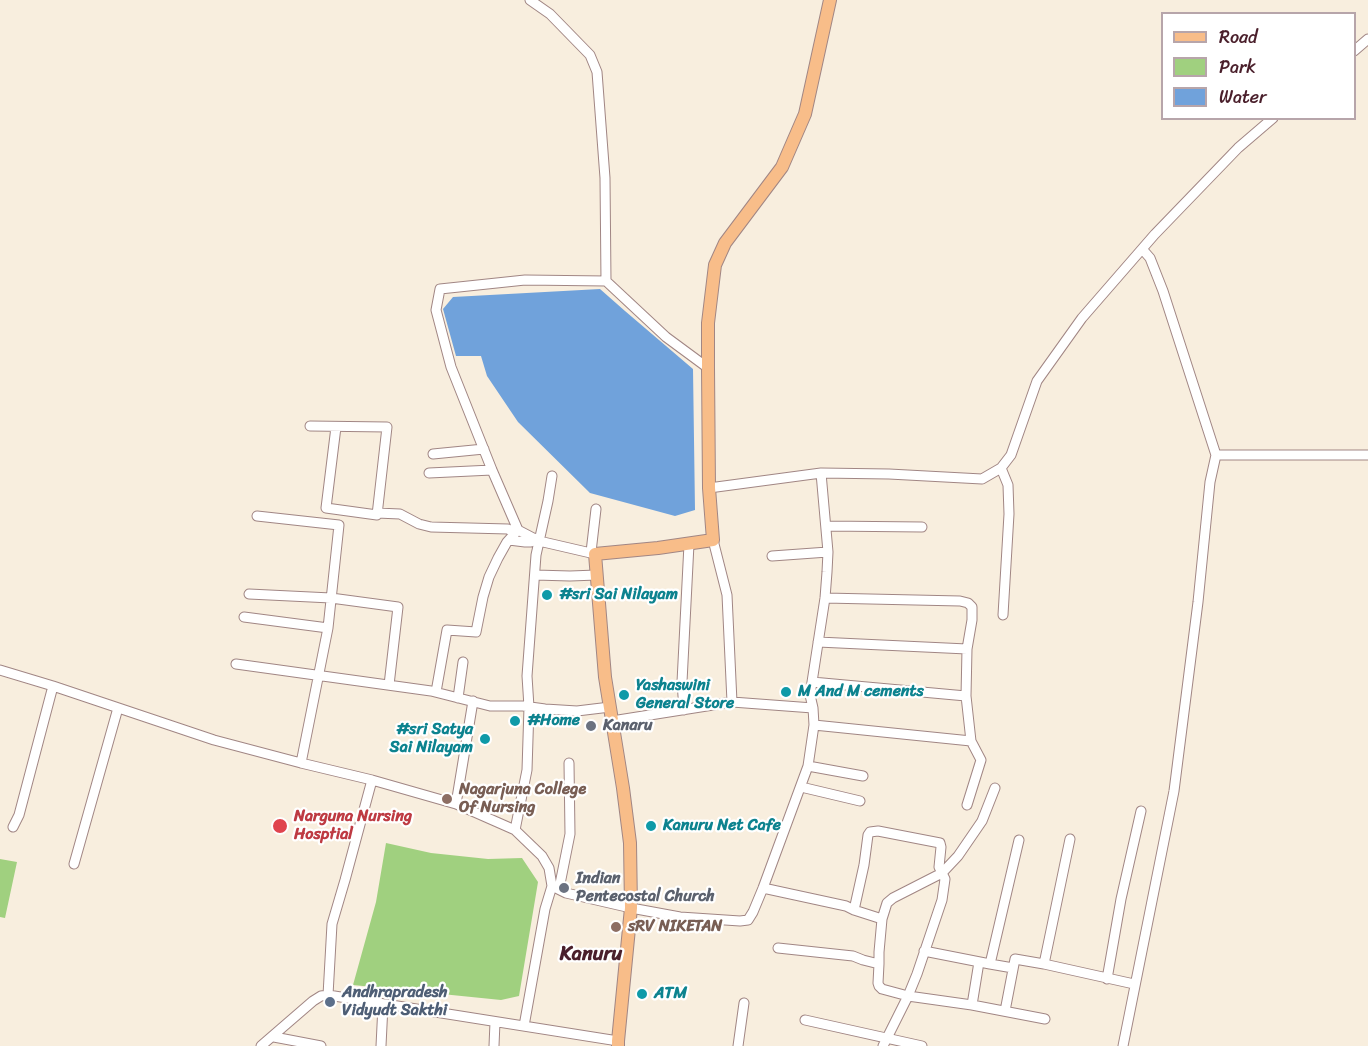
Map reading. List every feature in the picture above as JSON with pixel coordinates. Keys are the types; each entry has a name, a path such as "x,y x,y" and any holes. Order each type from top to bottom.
{"main road":[{"path":"618,1044 631,908 630,843 604,678 597,575 593,553 658,548 713,540 709,489 708,322 715,265 725,243 782,167 805,114 830,0"}],"street":[{"path":"531,0 550,14 590,55 597,72 605,178 606,281"},
{"path":"1356,49 1368,39"},
{"path":"709,489 821,472 982,478 1001,468 1011,455 1037,381 1082,318 1155,234 1238,148 1271,120"},
{"path":"1123,1046 1130,983 1174,790 1198,602 1210,482 1216,455 1163,291 1150,258 1143,250"},
{"path":"514,534 492,470 451,367 436,310 440,289 525,280 606,281 666,337 708,368"},
{"path":"310,426 387,427 377,513"},
{"path":"336,427 326,508 340,511 400,514 419,524 431,527 508,529 514,534 593,553 596,509"},
{"path":"433,454 484,449"},
{"path":"1216,455 1368,454"},
{"path":"1001,468 1008,485 1009,514 1003,615"},
{"path":"429,473 492,470"},
{"path":"0,670 214,740 456,804 515,830 542,856 549,868 555,887 566,892 680,917 748,920 763,888 808,766 814,725 810,695 825,598 828,552 821,472"},
{"path":"515,830 526,770 529,707 527,676 537,540 548,501 552,476"},
{"path":"301,763 328,628 340,511"},
{"path":"257,516 339,525"},
{"path":"826,526 922,527"},
{"path":"436,692 447,630 476,632 489,577 514,534"},
{"path":"713,540 727,595 732,702"},
{"path":"684,710 682,682 689,544"},
{"path":"772,556 828,552"},
{"path":"535,575 597,575"},
{"path":"249,594 331,598 398,607 389,684"},
{"path":"825,598 960,601 972,607 967,649 966,696 971,741 981,760 967,805"},
{"path":"244,617 328,628"},
{"path":"818,642 967,649"},
{"path":"458,698 463,662"},
{"path":"236,664 389,684 436,692 490,706 523,706 577,711 610,707"},
{"path":"812,682 966,696"},
{"path":"13,827 19,814 53,686"},
{"path":"456,804 474,702"},
{"path":"612,721 732,702 813,708"},
{"path":"74,864 118,708"},
{"path":"814,725 971,741"},
{"path":"524,1026 545,909 555,887 570,834 569,763"},
{"path":"808,766 863,776"},
{"path":"328,995 332,924 372,780"},
{"path":"801,787 860,801"},
{"path":"995,788 982,820 958,856 942,873 887,903 882,919 878,982 882,989 908,996 1045,1019"},
{"path":"1111,980 1121,899 1141,811"},
{"path":"854,910 870,832 878,831 940,843 939,867 945,879 942,900 908,996 885,1042"},
{"path":"1044,964 1070,839"},
{"path":"990,964 1019,840"},
{"path":"763,888 846,906 882,919"},
{"path":"778,948 853,956 879,964"},
{"path":"924,951 1013,968"},
{"path":"1005,1011 1015,959 1130,983"},
{"path":"972,1005 979,962"},
{"path":"261,1046 314,1001 321,996 328,995 524,1026 618,1044"},
{"path":"738,1046 744,1004"},
{"path":"381,1046 382,1005"},
{"path":"805,1020 885,1042 922,1046"},
{"path":"494,1046 495,1022"},
{"path":"274,1037 321,1046"}],"green space":[{"path":"386,843 431,853 488,859 522,858 538,882 519,996 501,1000 353,985 376,902"},
{"path":"0,859 17,862 5,918 0,917"}],"water":[{"path":"600,289 693,369 695,510 675,516 590,493 518,422 487,376 481,356 456,356 443,309 453,297"}],"place":[{"name":"#sri Sai Nilayam","path":"547,595"},
{"name":"M And M cements","path":"786,692"},
{"name":"Yashaswini General Store","path":"624,695"},
{"name":"#Home","path":"515,721"},
{"name":"Kanaru","path":"591,726"},
{"name":"#sri Satya Sai Nilayam","path":"485,739"},
{"name":"Nagarjuna College Of Nursing","path":"447,799"},
{"name":"Narguna Nursing Hosptial","path":"280,826"},
{"name":"Kanuru Net Cafe","path":"651,826"},
{"name":"Indian Pentecostal Church","path":"564,888"},
{"name":"sRV NIKETAN","path":"616,927"},
{"name":"ATM","path":"642,994"},
{"name":"Andhrapradesh Vidyudt Sakthi","path":"330,1002"}],"district":[{"name":"Kanuru","path":"591,955"}]}
